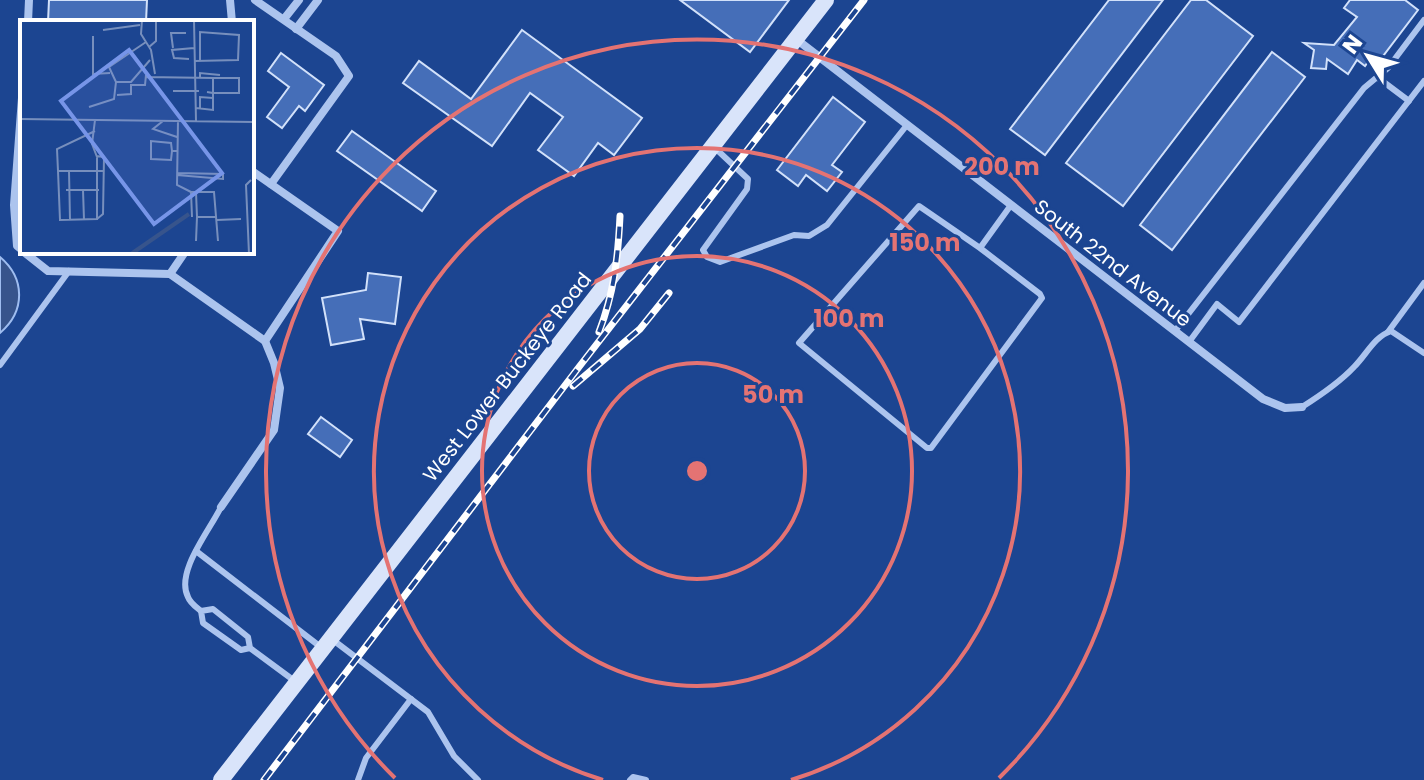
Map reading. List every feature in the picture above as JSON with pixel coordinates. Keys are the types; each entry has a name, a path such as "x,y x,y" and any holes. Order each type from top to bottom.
{"main road":[{"name":"West Lower Buckeye Road","path":"221,780 826,0"}],"street":[{"path":"28,20 29,0"},
{"path":"230,0 232,20"},
{"path":"255,0 336,56 349,76 271,184"},
{"path":"284,19 299,0"},
{"path":"296,29 318,0"},
{"name":"South 22nd Avenue","path":"796,39 1263,399 1285,408 1302,407"},
{"path":"20,125 14,205 17,246 20,248"},
{"path":"254,172 338,231 265,341"},
{"path":"27,254 48,271 170,274 265,341 280,388 274,430 221,507"},
{"path":"170,274 184,254"}],"lane":[{"path":"1175,331 1364,88 1388,68 1424,20"},
{"path":"1377,77 1409,101"},
{"path":"1189,342 1217,304 1239,322 1424,81"},
{"path":"713,146 748,179 747,189 703,250 707,257 720,262 794,235 809,236 827,225 907,125"},
{"path":"980,248 1011,205"},
{"path":"919,206 980,248 1042,298 931,448 927,448 799,343 919,206"},
{"path":"0,365 69,271"},
{"path":"1388,332 1424,283"},
{"path":"1414,296 1424,303"},
{"path":"1302,407 1331,389 1356,366 1380,335 1391,331 1424,353"},
{"path":"221,507 196,551 184,586 188,600 201,611 203,623 241,650 250,648"},
{"path":"196,551 428,712 454,756 478,780"},
{"path":"201,611 213,609 248,637 250,648 296,682"},
{"path":"358,780 366,758 411,699"},
{"path":"630,780 633,777 646,780"}],"water":[{"path":"0,257 14,275 19,295 14,315 0,333"}],"building":[{"path":"49,0 147,0 146,20 48,20"},
{"path":"680,0 789,0 750,52"},
{"path":"1109,0 1163,0 1045,155 1010,129"},
{"path":"1191,0 1206,0 1253,36 1123,206 1066,163"},
{"path":"1350,0 1405,0 1418,10 1380,60 1373,55 1365,66 1357,60 1348,74 1327,59 1326,69 1311,68 1314,50 1304,43 1334,45 1357,17 1344,8"},
{"path":"522,30 642,118 614,155 598,143 574,176 538,150 563,117 530,93 492,146 403,83 419,61 471,99"},
{"path":"1272,52 1305,77 1172,250 1140,225"},
{"path":"281,53 324,85 305,111 299,106 282,128 267,117 289,87 268,71"},
{"path":"833,97 865,122 832,165 842,172 827,191 806,175 798,186 777,170"},
{"path":"352,131 436,191 422,211 337,151"},
{"path":"368,273 401,277 395,324 360,319 364,339 331,345 322,298 366,290"},
{"path":"321,417 352,440 340,457 308,434"}],"railway":[{"path":"264,780 864,0"},
{"path":"599,332 614,275 620,216"},
{"path":"573,386 640,329 669,293"}]}
